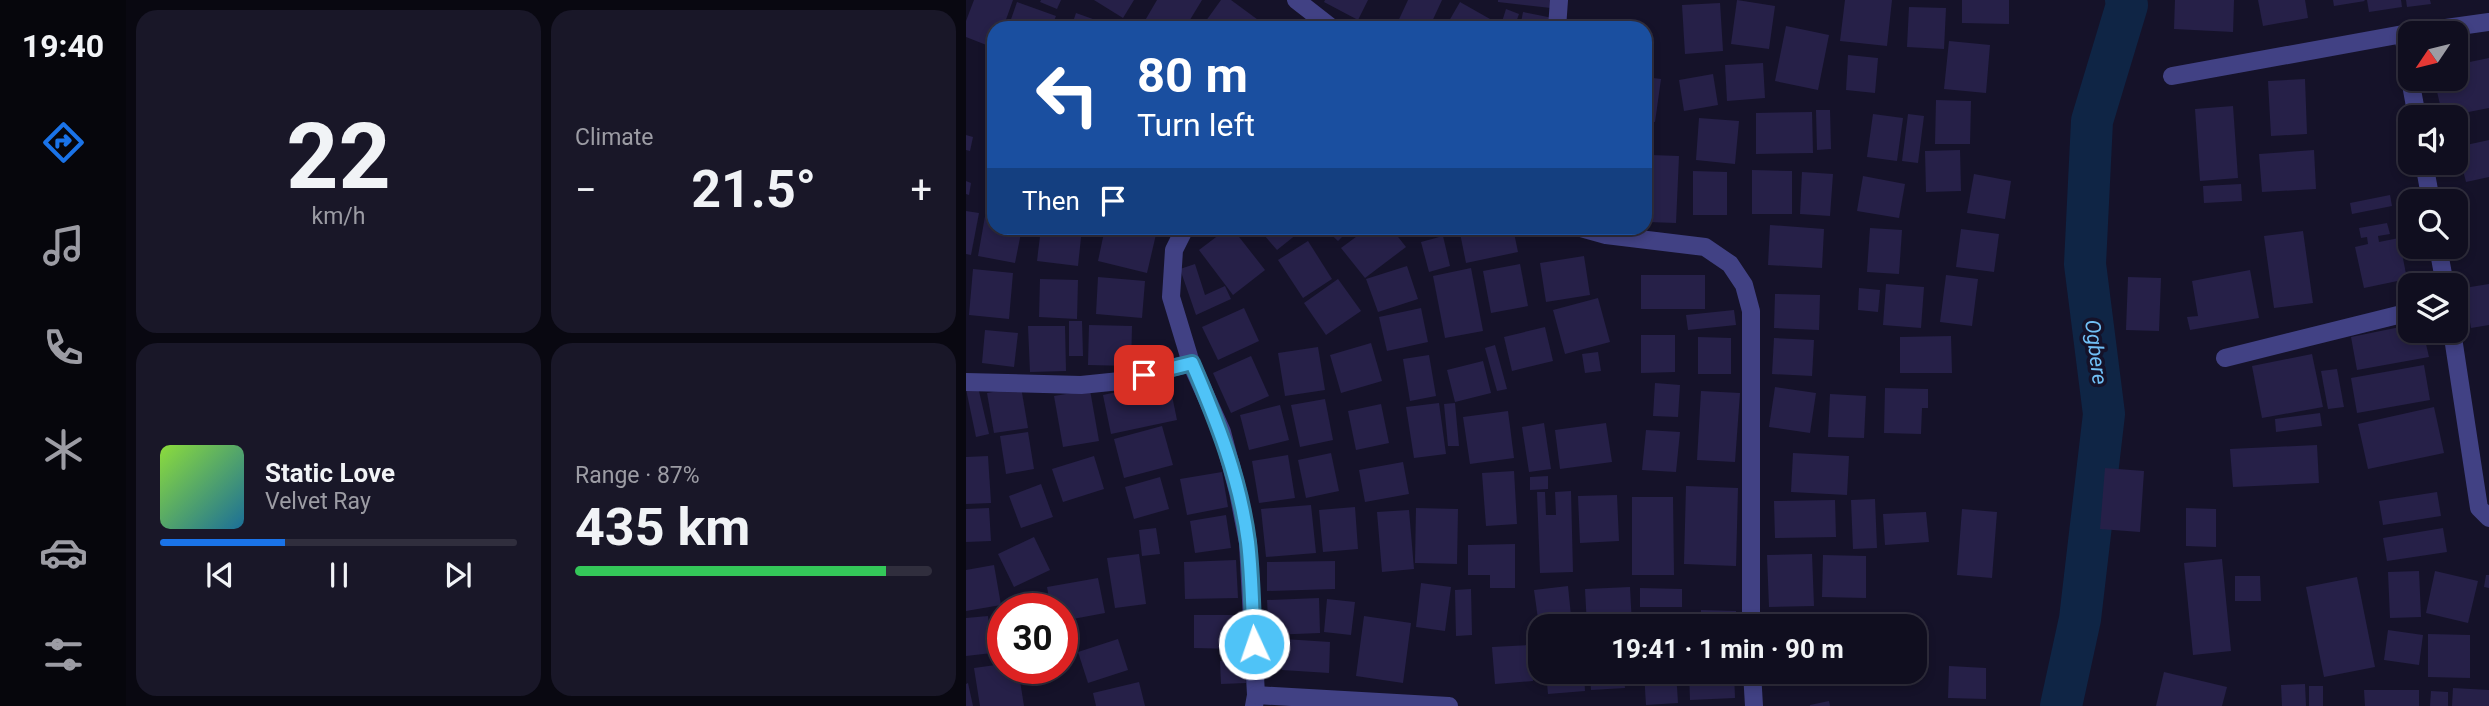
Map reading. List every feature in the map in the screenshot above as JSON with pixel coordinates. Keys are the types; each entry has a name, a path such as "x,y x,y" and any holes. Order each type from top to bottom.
{"street":[{"path":"1296,0 1319,21"},
{"path":"1558,21 1559,0"},
{"path":"2468,25 2489,22"},
{"path":"2172,76 2398,35"},
{"path":"1182,235 1174,250 1171,297 1192,363 1222,432 1238,492 1248,542 1255,700 1449,706"},
{"path":"1605,235 1705,247 1730,264 1744,285 1751,311 1751,614"},
{"path":"2225,358 2398,315"},
{"path":"2454,343 2479,508 2489,518"},
{"path":"966,382 1081,385 1120,381 1192,363"},
{"path":"1753,684 1754,706"}],"building":[{"path":"974,0 1013,0 1006,21 987,21 987,45 966,37 966,21"},
{"path":"1061,0 1057,9 1040,2"},
{"path":"1094,0 1134,0 1123,18"},
{"path":"1157,0 1202,0 1189,21 1145,21"},
{"path":"1221,0 1231,0 1260,21 1206,21"},
{"path":"1368,0 1358,20 1324,2"},
{"path":"1408,0 1442,0 1432,21 1398,21"},
{"path":"1551,0 1551,8 1498,2"},
{"path":"1737,0 1775,6 1769,49 1731,44"},
{"path":"1845,0 1892,0 1887,46 1840,41"},
{"path":"1962,0 2009,0 2009,24 1962,23"},
{"path":"2175,0 2234,0 2233,32 2174,29"},
{"path":"2258,0 2305,0 2308,18 2263,26"},
{"path":"2333,0 2364,0 2365,1 2334,6"},
{"path":"2367,0 2401,0 2402,7 2369,12"},
{"path":"2406,0 2430,0 2431,4 2407,7"},
{"path":"1017,2 1056,16 1054,21 1010,21"},
{"path":"1460,2 1490,19 1489,21 1449,21"},
{"path":"1720,3 1723,51 1685,54 1682,5"},
{"path":"1909,7 1946,8 1944,49 1907,47"},
{"path":"1506,9 1519,14 1516,21 1502,21"},
{"path":"1523,12 1553,18 1552,21 1521,21"},
{"path":"1076,13 1098,21 1073,21"},
{"path":"1786,26 1829,35 1818,90 1775,81"},
{"path":"1949,41 1990,45 1986,93 1944,89"},
{"path":"1848,55 1878,58 1875,93 1846,90"},
{"path":"2489,58 2489,108 2468,112 2468,105 2440,105 2437,91 2468,91 2468,62"},
{"path":"1763,63 1765,98 1727,101 1725,65"},
{"path":"1713,74 1718,105 1684,111 1679,80"},
{"path":"1652,78 1661,79 1655,122 1652,122"},
{"path":"2305,79 2307,134 2271,136 2268,81"},
{"path":"1936,100 1971,101 1970,144 1935,144"},
{"path":"2233,106 2238,178 2200,181 2195,109"},
{"path":"1816,110 1830,110 1831,149 1817,150"},
{"path":"1812,112 1813,153 1756,154 1756,113"},
{"path":"1873,114 1903,118 1897,161 1867,157"},
{"path":"1908,114 1924,116 1918,163 1902,161"},
{"path":"1699,118 1739,121 1735,164 1696,160"},
{"path":"966,135 973,137 970,151 966,150"},
{"path":"2489,140 2489,177 2466,182 2464,175 2468,175 2468,145"},
{"path":"1960,150 1961,191 1926,192 1925,151"},
{"path":"2314,150 2316,189 2262,192 2259,154"},
{"path":"1652,155 1679,156 1676,223 1652,222"},
{"path":"1752,170 1792,171 1792,214 1752,214"},
{"path":"1693,171 1727,172 1727,215 1693,215"},
{"path":"1802,172 1833,174 1830,216 1800,214"},
{"path":"1974,174 2011,181 2005,219 1967,213"},
{"path":"1863,176 1905,184 1899,218 1857,211"},
{"path":"966,181 971,183 969,195 966,194"},
{"path":"2241,184 2242,201 2204,203 2203,186"},
{"path":"2390,195 2392,206 2352,214 2350,203"},
{"path":"987,205 987,235 1021,235 1015,263 978,256"},
{"path":"966,211 979,213 971,255 966,254"},
{"path":"2387,223 2390,234 2378,236 2379,242 2398,238 2398,259 2403,259 2406,273 2398,273 2398,281 2364,288 2355,247 2368,244 2367,237 2361,238 2359,228"},
{"path":"1770,225 1824,229 1822,268 1768,265"},
{"path":"1870,228 1902,230 1899,274 1867,272"},
{"path":"1961,229 1999,234 1994,272 1956,267"},
{"path":"2303,231 2313,303 2274,308 2264,236"},
{"path":"1040,235 1081,235 1078,266 1037,261"},
{"path":"1104,235 1156,235 1147,273 1098,261"},
{"path":"1219,235 1238,235 1265,270 1233,295 1199,250"},
{"path":"1264,235 1296,235 1277,250"},
{"path":"1332,235 1344,235 1338,241"},
{"path":"1359,235 1397,235 1406,247 1365,278 1341,248"},
{"path":"1460,235 1514,235 1518,252 1466,263"},
{"path":"1443,236 1450,266 1429,272 1421,242"},
{"path":"1308,241 1332,279 1303,298 1278,260"},
{"path":"1584,256 1590,295 1546,302 1540,263"},
{"path":"1195,264 1205,295 1225,286 1231,299 1196,315 1180,269"},
{"path":"1520,264 1528,306 1491,313 1483,271"},
{"path":"1407,266 1418,299 1378,312 1366,279"},
{"path":"1471,268 1483,331 1445,338 1433,276"},
{"path":"973,269 1013,273 1009,319 969,315"},
{"path":"2250,270 2259,318 2190,330 2187,317 2198,316 2192,281"},
{"path":"1641,275 1705,275 1705,309 1641,309"},
{"path":"1946,275 1978,279 1972,326 1940,322"},
{"path":"1098,277 1145,281 1142,318 1096,314"},
{"path":"2128,277 2161,278 2159,331 2126,330"},
{"path":"1040,279 1078,280 1077,319 1039,317"},
{"path":"1338,279 1361,311 1326,335 1304,303"},
{"path":"1886,284 1924,287 1921,328 1883,325"},
{"path":"2489,284 2489,325 2471,328 2468,287"},
{"path":"1859,288 1880,290 1878,312 1858,310"},
{"path":"1775,294 1820,295 1819,330 1774,328"},
{"path":"1598,298 1610,342 1565,354 1553,310"},
{"path":"1244,308 1259,341 1218,360 1202,327"},
{"path":"1421,308 1428,342 1387,351 1379,317"},
{"path":"1734,310 1736,325 1688,330 1686,315"},
{"path":"1069,321 1082,321 1083,356 1069,356"},
{"path":"1089,325 1132,326 1131,366 1088,365"},
{"path":"1028,326 1065,326 1066,371 1030,372"},
{"path":"1545,327 1553,361 1512,371 1504,337"},
{"path":"2398,327 2398,343 2426,343 2429,357 2357,370 2351,337"},
{"path":"985,330 1018,333 1014,367 982,363"},
{"path":"1641,335 1675,335 1675,372 1641,373"},
{"path":"1951,336 1952,373 1900,373 1900,337"},
{"path":"1698,337 1731,338 1731,374 1698,374"},
{"path":"1774,338 1814,340 1812,376 1772,374"},
{"path":"1371,343 1382,381 1341,393 1330,355"},
{"path":"1495,345 1507,389 1497,391 1485,348"},
{"path":"1318,347 1325,390 1285,396 1278,353"},
{"path":"1598,352 1601,371 1585,373 1582,354"},
{"path":"2312,354 2323,407 2262,418 2252,366"},
{"path":"1429,355 1436,396 1410,401 1403,359"},
{"path":"1251,356 1269,396 1231,413 1213,373"},
{"path":"1483,361 1491,393 1455,402 1447,370"},
{"path":"2424,365 2430,400 2357,413 2351,378"},
{"path":"2337,369 2344,407 2328,409 2321,371"},
{"path":"1169,381 1177,420 1111,434 1103,395"},
{"path":"1655,383 1680,385 1678,417 1653,416"},
{"path":"978,387 989,434 976,437 966,389"},
{"path":"1021,387 1028,428 994,433 987,393"},
{"path":"1775,387 1816,393 1810,433 1769,427"},
{"path":"1885,388 1928,389 1928,408 1922,408 1921,434 1884,433"},
{"path":"1090,390 1099,441 1063,447 1054,396"},
{"path":"1701,391 1740,393 1735,462 1697,460"},
{"path":"1830,394 1866,396 1864,438 1828,437"},
{"path":"1325,399 1333,440 1300,447 1291,405"},
{"path":"1439,403 1446,454 1414,458 1406,407"},
{"path":"1455,403 1459,446 1448,446 1444,404"},
{"path":"1381,404 1389,443 1356,450 1348,411"},
{"path":"1280,405 1289,440 1249,450 1240,415"},
{"path":"2434,407 2444,453 2368,469 2358,424"},
{"path":"1508,411 1514,458 1470,464 1463,417"},
{"path":"2320,413 2322,426 2276,432 2275,419"},
{"path":"1544,423 1551,469 1529,472 1522,427"},
{"path":"1606,423 1612,462 1560,469 1555,430"},
{"path":"1162,426 1173,465 1124,478 1114,439"},
{"path":"1646,430 1680,432 1676,472 1642,470"},
{"path":"1028,432 1034,469 1006,474 1000,436"},
{"path":"2317,445 2319,483 2233,487 2230,449"},
{"path":"1331,453 1339,491 1306,498 1298,460"},
{"path":"1793,453 1849,456 1847,495 1791,492"},
{"path":"1288,455 1295,498 1259,503 1252,461"},
{"path":"988,456 991,503 966,504 966,457"},
{"path":"1094,456 1104,489 1063,502 1052,469"},
{"path":"1403,462 1409,494 1365,502 1359,470"},
{"path":"2105,468 2144,471 2140,532 2100,529"},
{"path":"1514,471 1517,524 1486,526 1482,473"},
{"path":"1222,472 1228,507 1187,515 1180,479"},
{"path":"1548,476 1548,489 1530,490 1530,477"},
{"path":"1160,477 1169,509 1134,519 1125,487"},
{"path":"1041,484 1053,517 1021,528 1009,496"},
{"path":"1686,486 1738,488 1736,566 1684,564"},
{"path":"1571,491 1573,572 1540,573 1537,492 1545,492 1546,515 1556,515 1555,492"},
{"path":"2437,492 2441,516 2383,525 2379,501"},
{"path":"1617,495 1619,541 1580,543 1578,496"},
{"path":"1632,497 1673,497 1674,575 1632,575"},
{"path":"1875,499 1877,548 1853,549 1851,500"},
{"path":"1835,500 1836,537 1775,538 1774,501"},
{"path":"1311,505 1316,553 1266,557 1261,509"},
{"path":"1355,507 1358,549 1323,552 1319,510"},
{"path":"989,508 991,541 966,542 966,509"},
{"path":"1416,508 1458,509 1457,564 1415,563"},
{"path":"2186,508 2216,509 2216,547 2186,546"},
{"path":"1962,509 1997,512 1992,578 1957,575"},
{"path":"1409,510 1414,569 1382,572 1377,512"},
{"path":"1926,512 1929,542 1885,545 1883,514"},
{"path":"1226,515 1231,548 1195,553 1190,521"},
{"path":"1156,528 1160,554 1142,556 1139,530"},
{"path":"2443,528 2447,552 2387,561 2383,538"},
{"path":"1034,537 1050,570 1014,587 998,554"},
{"path":"1515,544 1515,588 1490,588 1490,575 1468,575 1468,545"},
{"path":"1139,554 1146,604 1115,608 1107,558"},
{"path":"1812,554 1814,606 1769,607 1767,555"},
{"path":"1823,555 1866,556 1866,598 1822,597"},
{"path":"2222,559 2231,651 2193,655 2184,563"},
{"path":"1236,560 1238,598 1185,599 1184,562"},
{"path":"1335,561 1335,589 1267,591 1267,562"},
{"path":"994,565 999,593 987,593 987,607 966,611 966,570"},
{"path":"2419,571 2421,617 2390,618 2388,572"},
{"path":"2435,571 2478,581 2468,623 2426,613"},
{"path":"2486,575 2489,575 2489,588 2484,587"},
{"path":"2235,576 2260,576 2261,601 2235,601"},
{"path":"2357,577 2375,667 2324,677 2306,587"},
{"path":"1098,578 1105,613 1078,618 1078,593 1048,593 1047,587"},
{"path":"1421,583 1451,587 1445,631 1416,627"},
{"path":"1568,586 1571,614 1537,614 1534,590"},
{"path":"1630,587 1631,614 1586,614 1585,589"},
{"path":"1640,588 1682,589 1682,607 1640,607"},
{"path":"1471,589 1472,635 1456,636 1455,590"},
{"path":"1319,598 1320,633 1269,635 1267,600"},
{"path":"1327,599 1355,602 1351,635 1324,632"},
{"path":"1701,610 1736,611 1736,614 1701,614"},
{"path":"1869,612 1887,612 1887,614"},
{"path":"1194,615 1236,615 1236,649 1194,648"},
{"path":"987,616 987,654 966,656 966,618"},
{"path":"1364,616 1411,623 1403,683 1356,676"},
{"path":"2388,630 2423,635 2419,665 2384,660"},
{"path":"2428,634 2470,635 2470,678 2428,677"},
{"path":"1118,639 1128,670 1088,683 1078,652"},
{"path":"1284,639 1330,642 1329,673 1282,670"},
{"path":"1528,645 1528,681 1495,684 1492,647"},
{"path":"1244,660 1246,683 1221,684 1220,661"},
{"path":"987,666 987,684 1021,684 1024,706 980,706 974,668"},
{"path":"1949,666 1986,668 1986,699 1948,698"},
{"path":"2164,672 2227,687 2222,706 2156,706"},
{"path":"1139,682 1145,706 1096,706 1093,693"},
{"path":"968,683 973,706 966,706"},
{"path":"1547,684 1585,684 1585,691 1548,694"},
{"path":"1591,684 1625,684 1625,688 1591,690"},
{"path":"1645,684 1677,684 1678,703 1646,705"},
{"path":"1689,684 1734,684 1735,698 1690,700"},
{"path":"2305,684 2306,706 2282,706 2281,685"},
{"path":"2309,686 2323,686 2323,706 2309,706"},
{"path":"2453,688 2489,690 2489,706 2452,706"},
{"path":"2364,690 2419,690 2419,706 2365,706"},
{"path":"2431,691 2448,692 2448,706 2430,706"},
{"path":"1829,701 1830,706 1810,706 1810,705"}],"waterway":[{"name":"Ogbere","path":"2061,706 2080,619 2104,414 2085,264 2092,121 2127,5 2126,0"}],"route":[{"path":"1144,375 1192,363 1222,432 1248,542 1254,644"}]}
